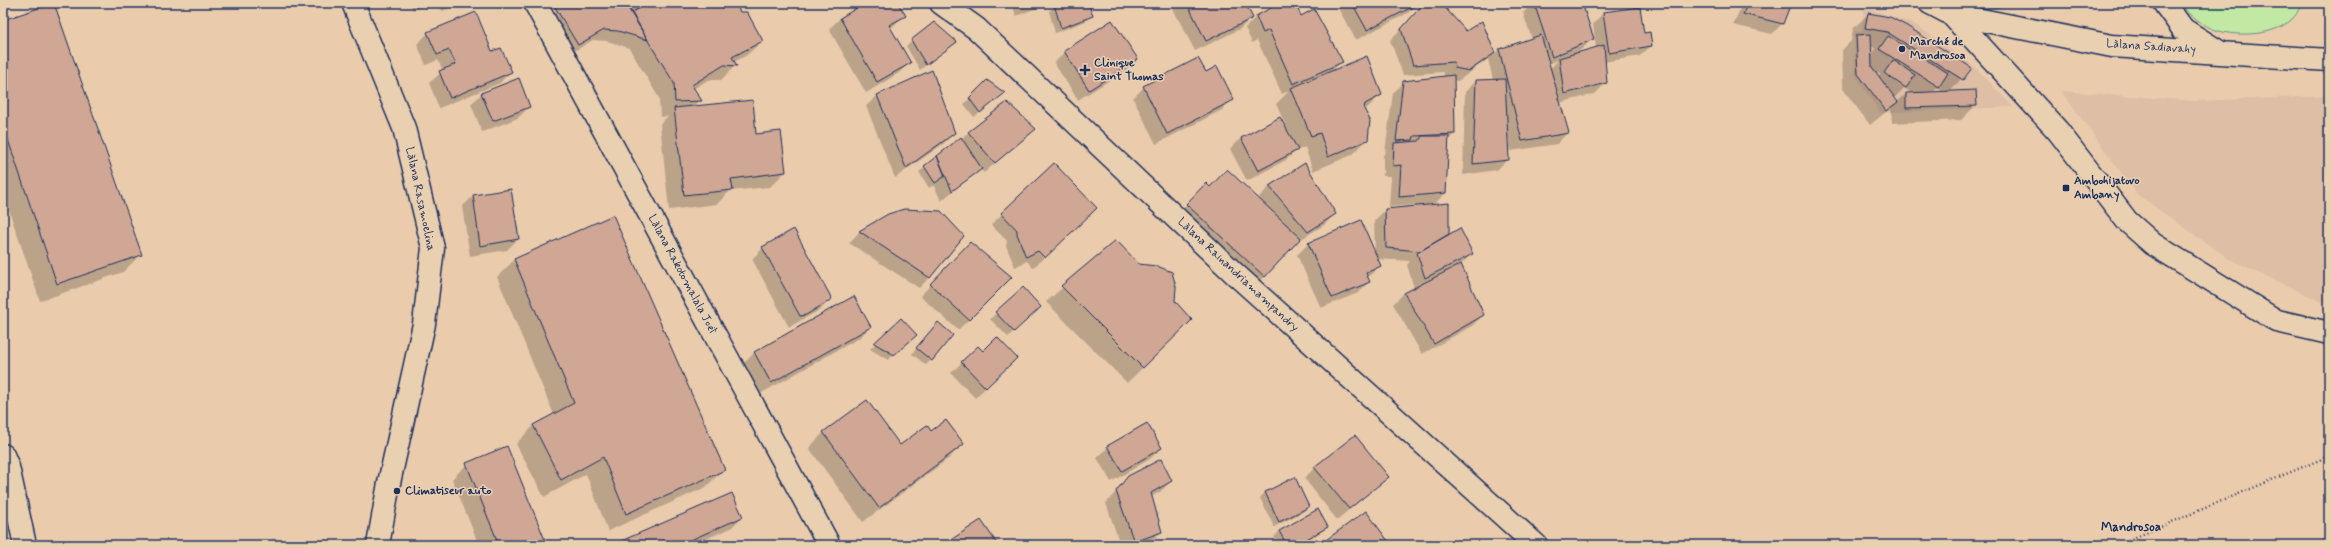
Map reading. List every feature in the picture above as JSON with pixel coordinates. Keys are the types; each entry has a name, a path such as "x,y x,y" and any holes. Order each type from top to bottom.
{"street":[{"name":"Làlana Rasamoelina","path":"353,3 404,128 433,248 424,324 388,483 378,545"},
{"name":"Làlana Rakotomalala Joël","path":"535,3 829,545"},
{"name":"Làlana Rainandriamampandry","path":"941,3 977,29 1234,273 1536,545"},
{"name":"Làlana Sadiavahy","path":"1930,3 1951,14 2112,46 2329,60"},
{"path":"2164,3 2183,29 2219,52"},
{"path":"1951,14 2058,131 2127,221 2153,244 2277,321 2329,333"},
{"path":"5,466 25,545"}],"path":[{"path":"2117,545 2329,456"}],"shaded area":[{"name":"Marché de Mandrosoa","path":"1864,7 1916,25 1974,66 2013,107 1880,113 1855,75 1854,32 1862,31"},
{"path":"2061,91 2195,101 2329,96 2329,305 2229,259 2138,195"}],"green space":[{"path":"1930,3 2024,3 1951,14"},
{"path":"2179,3 2301,3 2296,14 2289,22 2279,28 2267,32 2241,34 2213,29 2192,16"}],"building":[{"path":"54,3 142,255 57,284 3,125 3,20"},
{"path":"562,3 626,3 648,40 618,31 604,30 578,45 555,7"},
{"path":"626,3 648,3 631,13"},
{"path":"648,3 735,3 740,12 747,12 763,41 732,57 737,66 724,65 692,85 702,101 675,102 674,83 631,13"},
{"path":"865,3 898,3 906,16 889,25 911,63 877,82 840,18"},
{"path":"1088,3 1093,16 1061,28 1054,4"},
{"path":"1187,3 1245,3 1253,18 1206,41"},
{"path":"1280,3 1295,3 1301,16 1314,9 1343,62 1293,84 1269,30 1263,33 1256,16"},
{"path":"1352,3 1420,3 1367,30"},
{"path":"1424,3 1441,3 1466,31 1482,21 1495,53 1469,71 1455,68 1454,62 1413,65 1401,29"},
{"path":"1534,3 1582,3 1594,39 1552,57"},
{"path":"1748,3 1791,3 1783,24 1743,14"},
{"path":"1640,7 1644,33 1650,32 1652,46 1609,53 1603,12"},
{"path":"476,12 492,51 501,48 512,72 450,98 439,71 456,64 449,50 437,55 427,32"},
{"path":"1868,13 1890,17 1907,26 1972,68 1963,80 1887,32 1865,28"},
{"path":"1112,20 1138,59 1089,90 1064,51"},
{"path":"934,22 957,42 926,65 911,40"},
{"path":"1871,34 1872,67 1898,102 1886,111 1858,74 1856,35"},
{"path":"1541,35 1569,133 1522,141 1499,49"},
{"path":"1888,36 1948,73 1939,87 1879,49"},
{"path":"1604,45 1607,83 1564,94 1559,58"},
{"path":"1367,56 1382,95 1365,104 1364,109 1370,120 1368,140 1328,157 1320,133 1311,136 1291,88"},
{"path":"1198,58 1206,72 1217,66 1234,100 1167,134 1143,86"},
{"path":"1893,60 1915,75 1906,88 1884,73"},
{"path":"932,70 955,133 906,168 877,95"},
{"path":"1454,75 1455,134 1414,136 1413,140 1396,141 1403,81"},
{"path":"519,78 530,107 493,121 481,93"},
{"path":"1505,79 1509,160 1473,164 1476,80"},
{"path":"987,80 1005,93 980,113 969,98"},
{"path":"1976,90 1977,106 1906,108 1906,93"},
{"path":"753,100 756,134 781,131 786,172 731,179 733,190 684,195 674,108"},
{"path":"1007,102 1036,129 995,163 968,132"},
{"path":"1280,117 1298,150 1258,171 1241,138"},
{"path":"1422,136 1449,136 1446,193 1399,197 1401,165 1393,166 1394,143 1419,141"},
{"path":"961,137 982,169 952,191 937,156"},
{"path":"937,156 945,176 935,183 924,166"},
{"path":"1054,163 1097,208 1045,258 1038,251 1026,257 1017,234 1017,230 1001,213"},
{"path":"1305,163 1336,214 1308,232 1269,186"},
{"path":"1227,169 1301,238 1265,277 1186,204 1206,183 1210,187"},
{"path":"511,189 519,239 480,246 473,195"},
{"path":"1449,203 1449,234 1420,251 1386,248 1385,209"},
{"path":"904,209 941,211 964,236 930,278 859,231 888,214"},
{"path":"613,215 725,470 626,514 603,457 561,480 533,425 574,403 514,259"},
{"path":"1361,220 1381,266 1366,273 1370,282 1332,298 1308,243"},
{"path":"1460,228 1473,254 1425,278 1417,253"},
{"path":"794,229 832,299 806,315 800,316 762,247"},
{"path":"1116,240 1139,264 1157,266 1172,272 1176,287 1175,301 1192,320 1143,368 1061,286"},
{"path":"970,242 1012,277 969,320 930,284"},
{"path":"1461,264 1484,315 1434,344 1404,293"},
{"path":"1023,287 1041,307 1014,332 995,312"},
{"path":"854,296 871,327 771,383 754,352"},
{"path":"901,318 917,335 894,355 874,343"},
{"path":"938,322 953,335 932,361 916,348"},
{"path":"997,337 1017,358 986,388 961,362 978,346 983,351"},
{"path":"867,400 900,445 927,425 931,431 946,420 964,444 879,508 823,432"},
{"path":"1147,423 1162,448 1122,471 1107,446"},
{"path":"1355,435 1389,477 1349,509 1314,467"},
{"path":"507,446 547,545 499,545 466,463"},
{"path":"1161,459 1172,481 1151,493 1162,532 1134,542 1116,491 1128,476"},
{"path":"1295,477 1309,507 1279,522 1265,492"},
{"path":"732,493 743,517 679,545 623,545 621,541"},
{"path":"1318,509 1328,527 1296,545 1287,545 1279,531"},
{"path":"1366,511 1391,545 1319,545"},
{"path":"981,520 998,545 943,545"}],"place":[{"name":"Marché de Mandrosoa","path":"1902,49"},
{"name":"Clinique Saint Thomas","path":"1085,70"},
{"name":"Ambohijatovo Ambany","path":"2066,188"},
{"name":"Climatiseur auto","path":"397,491"}],"district":[{"name":"Mandrosoa","path":"2131,527"}]}
